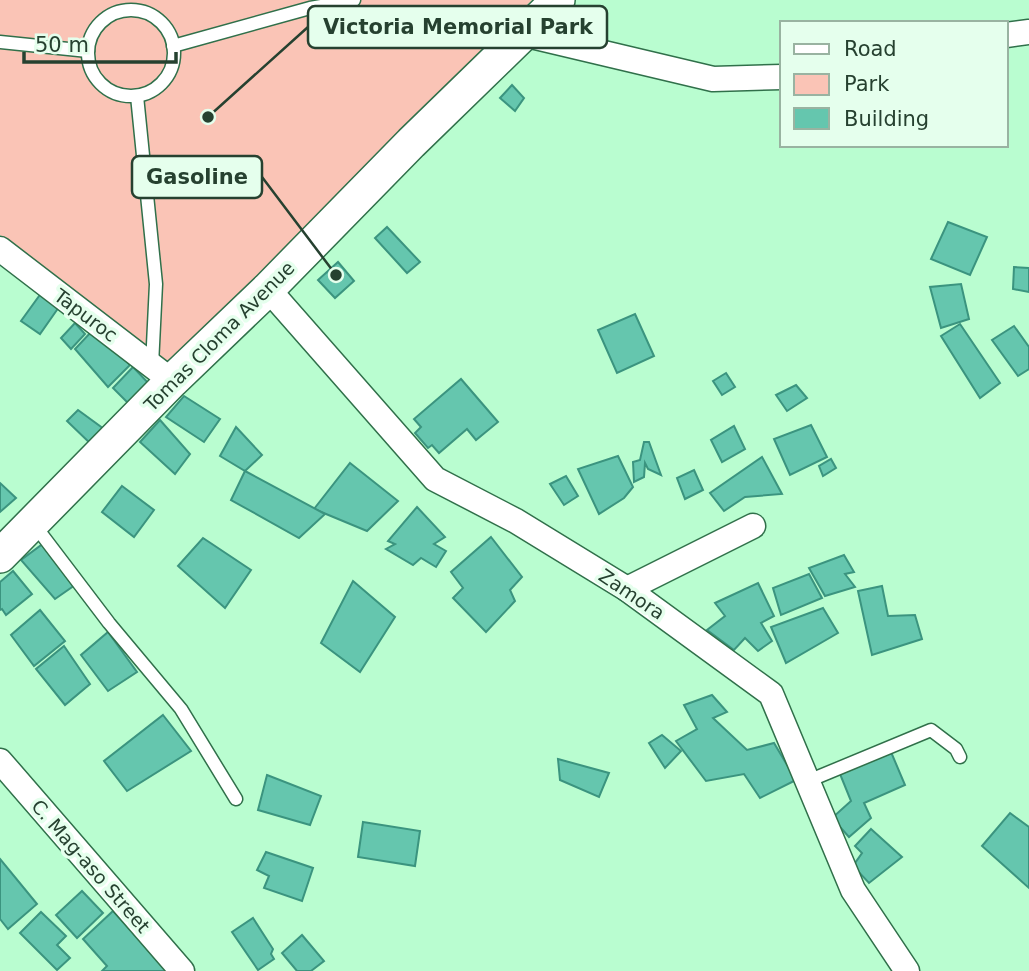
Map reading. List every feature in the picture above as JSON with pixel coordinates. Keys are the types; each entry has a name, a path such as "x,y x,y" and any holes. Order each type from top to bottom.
{"main road":[{"name":"Tomas Cloma Avenue","path":"0,556 33,523 162,373 268,289 411,143 558,0"}],"street":[{"path":"1008,35 1029,32"},
{"path":"523,34 713,79 780,77"},
{"name":"Tapuroc","path":"0,249 162,373"},
{"name":"Zamora","path":"268,289 435,479 516,521 627,590 771,694 853,890 907,971"},
{"path":"627,590 754,526"},
{"name":"C. Mag-aso Street","path":"0,761 182,971"}],"lane":[{"path":"173,46 310,8 354,0"},
{"path":"124,5 155,18 167,30 173,46 173,62 167,78 154,90 138,96 117,94 100,83 90,68 88,51 91,36 100,23 124,5"},
{"path":"0,42 88,51"},
{"path":"138,96 162,373"},
{"path":"33,523 109,623 181,709 236,799"},
{"path":"808,781 931,730 956,749 960,757"}],"green space":[{"path":"0,0 532,0 172,367 0,235"}],"building":[{"path":"512,85 524,98 515,111 500,98"},
{"path":"948,222 987,237 970,275 931,259"},
{"path":"387,227 420,262 407,273 375,238"},
{"path":"338,262 354,281 335,298 318,280"},
{"path":"1014,267 1029,268 1029,292 1013,289"},
{"path":"961,284 969,319 941,328 930,287"},
{"path":"42,292 59,307 40,334 21,321"},
{"path":"635,314 654,356 617,373 598,330"},
{"path":"75,323 85,334 71,349 61,338"},
{"path":"960,324 1000,383 980,398 941,336"},
{"path":"1014,326 1029,347 1029,369 1018,376 992,340"},
{"path":"92,331 107,340 130,365 108,387 75,349"},
{"path":"133,367 153,388 134,409 113,388"},
{"path":"726,373 735,387 722,395 713,381"},
{"path":"461,379 498,422 476,440 467,429 439,453 432,445 428,448 415,433 421,427 414,419"},
{"path":"796,385 807,398 787,411 776,395"},
{"path":"184,396 220,419 204,442 166,417"},
{"path":"78,410 108,432 95,448 67,421"},
{"path":"160,420 190,454 175,474 140,442"},
{"path":"811,425 827,457 790,475 774,439"},
{"path":"734,426 745,449 722,462 711,440"},
{"path":"236,427 262,455 245,471 220,456"},
{"path":"644,442 649,442 661,475 648,469 645,463 644,477 634,482 633,462 640,460"},
{"path":"618,456 633,487 624,498 599,514 578,469"},
{"path":"762,457 782,494 745,497 724,511 710,493"},
{"path":"831,459 836,468 823,476 819,466"},
{"path":"350,463 398,501 367,531 314,509"},
{"path":"694,470 703,490 685,499 677,478"},
{"path":"245,471 325,514 299,538 231,500"},
{"path":"566,476 578,496 564,505 550,484"},
{"path":"0,483 16,498 0,512"},
{"path":"122,486 154,510 134,537 102,512"},
{"path":"417,507 445,537 434,544 446,551 436,567 421,558 413,565 386,549 395,544 388,541"},
{"path":"491,537 522,577 510,590 515,601 486,632 453,598 463,588 451,572"},
{"path":"203,538 251,570 225,608 178,566"},
{"path":"44,543 75,585 55,599 21,560"},
{"path":"844,555 854,572 845,574 855,587 825,596 809,568"},
{"path":"13,571 32,594 6,615 0,610 0,582"},
{"path":"809,574 822,598 781,615 773,588"},
{"path":"353,581 395,617 360,672 321,643"},
{"path":"758,583 774,616 761,623 772,641 758,651 745,638 734,650 707,630 725,616 715,603"},
{"path":"882,586 888,616 915,615 922,639 872,655 858,591"},
{"path":"823,608 838,633 786,663 771,627"},
{"path":"40,610 65,641 34,666 11,635"},
{"path":"108,632 137,672 108,691 81,655"},
{"path":"64,646 90,684 65,705 36,669"},
{"path":"712,695 727,712 713,718 747,750 774,743 796,780 760,798 744,774 706,781 676,741 697,729 684,705"},
{"path":"163,715 191,751 127,791 104,761"},
{"path":"662,735 681,751 665,768 649,743"},
{"path":"891,752 905,785 864,803 871,818 849,837 832,818 851,801 840,774"},
{"path":"558,759 609,773 599,797 560,780"},
{"path":"267,775 321,796 310,825 258,810"},
{"path":"1010,813 1029,827 1029,888 982,846"},
{"path":"363,822 420,831 415,866 358,857"},
{"path":"871,829 902,857 869,883 853,866 862,853 855,846"},
{"path":"266,852 313,868 302,901 264,888 269,876 257,870"},
{"path":"0,859 37,904 8,929 0,919"},
{"path":"82,891 103,913 77,938 56,915"},
{"path":"113,911 168,971 102,971 107,966 83,939"},
{"path":"41,912 66,936 57,945 70,958 57,970 20,933"},
{"path":"253,918 273,949 271,954 274,959 258,970 232,932"},
{"path":"302,935 324,961 311,971 297,971 282,953"}],"place":[{"name":"Victoria Memorial Park","path":"208,117"},
{"name":"Gasoline","path":"336,275"}]}
